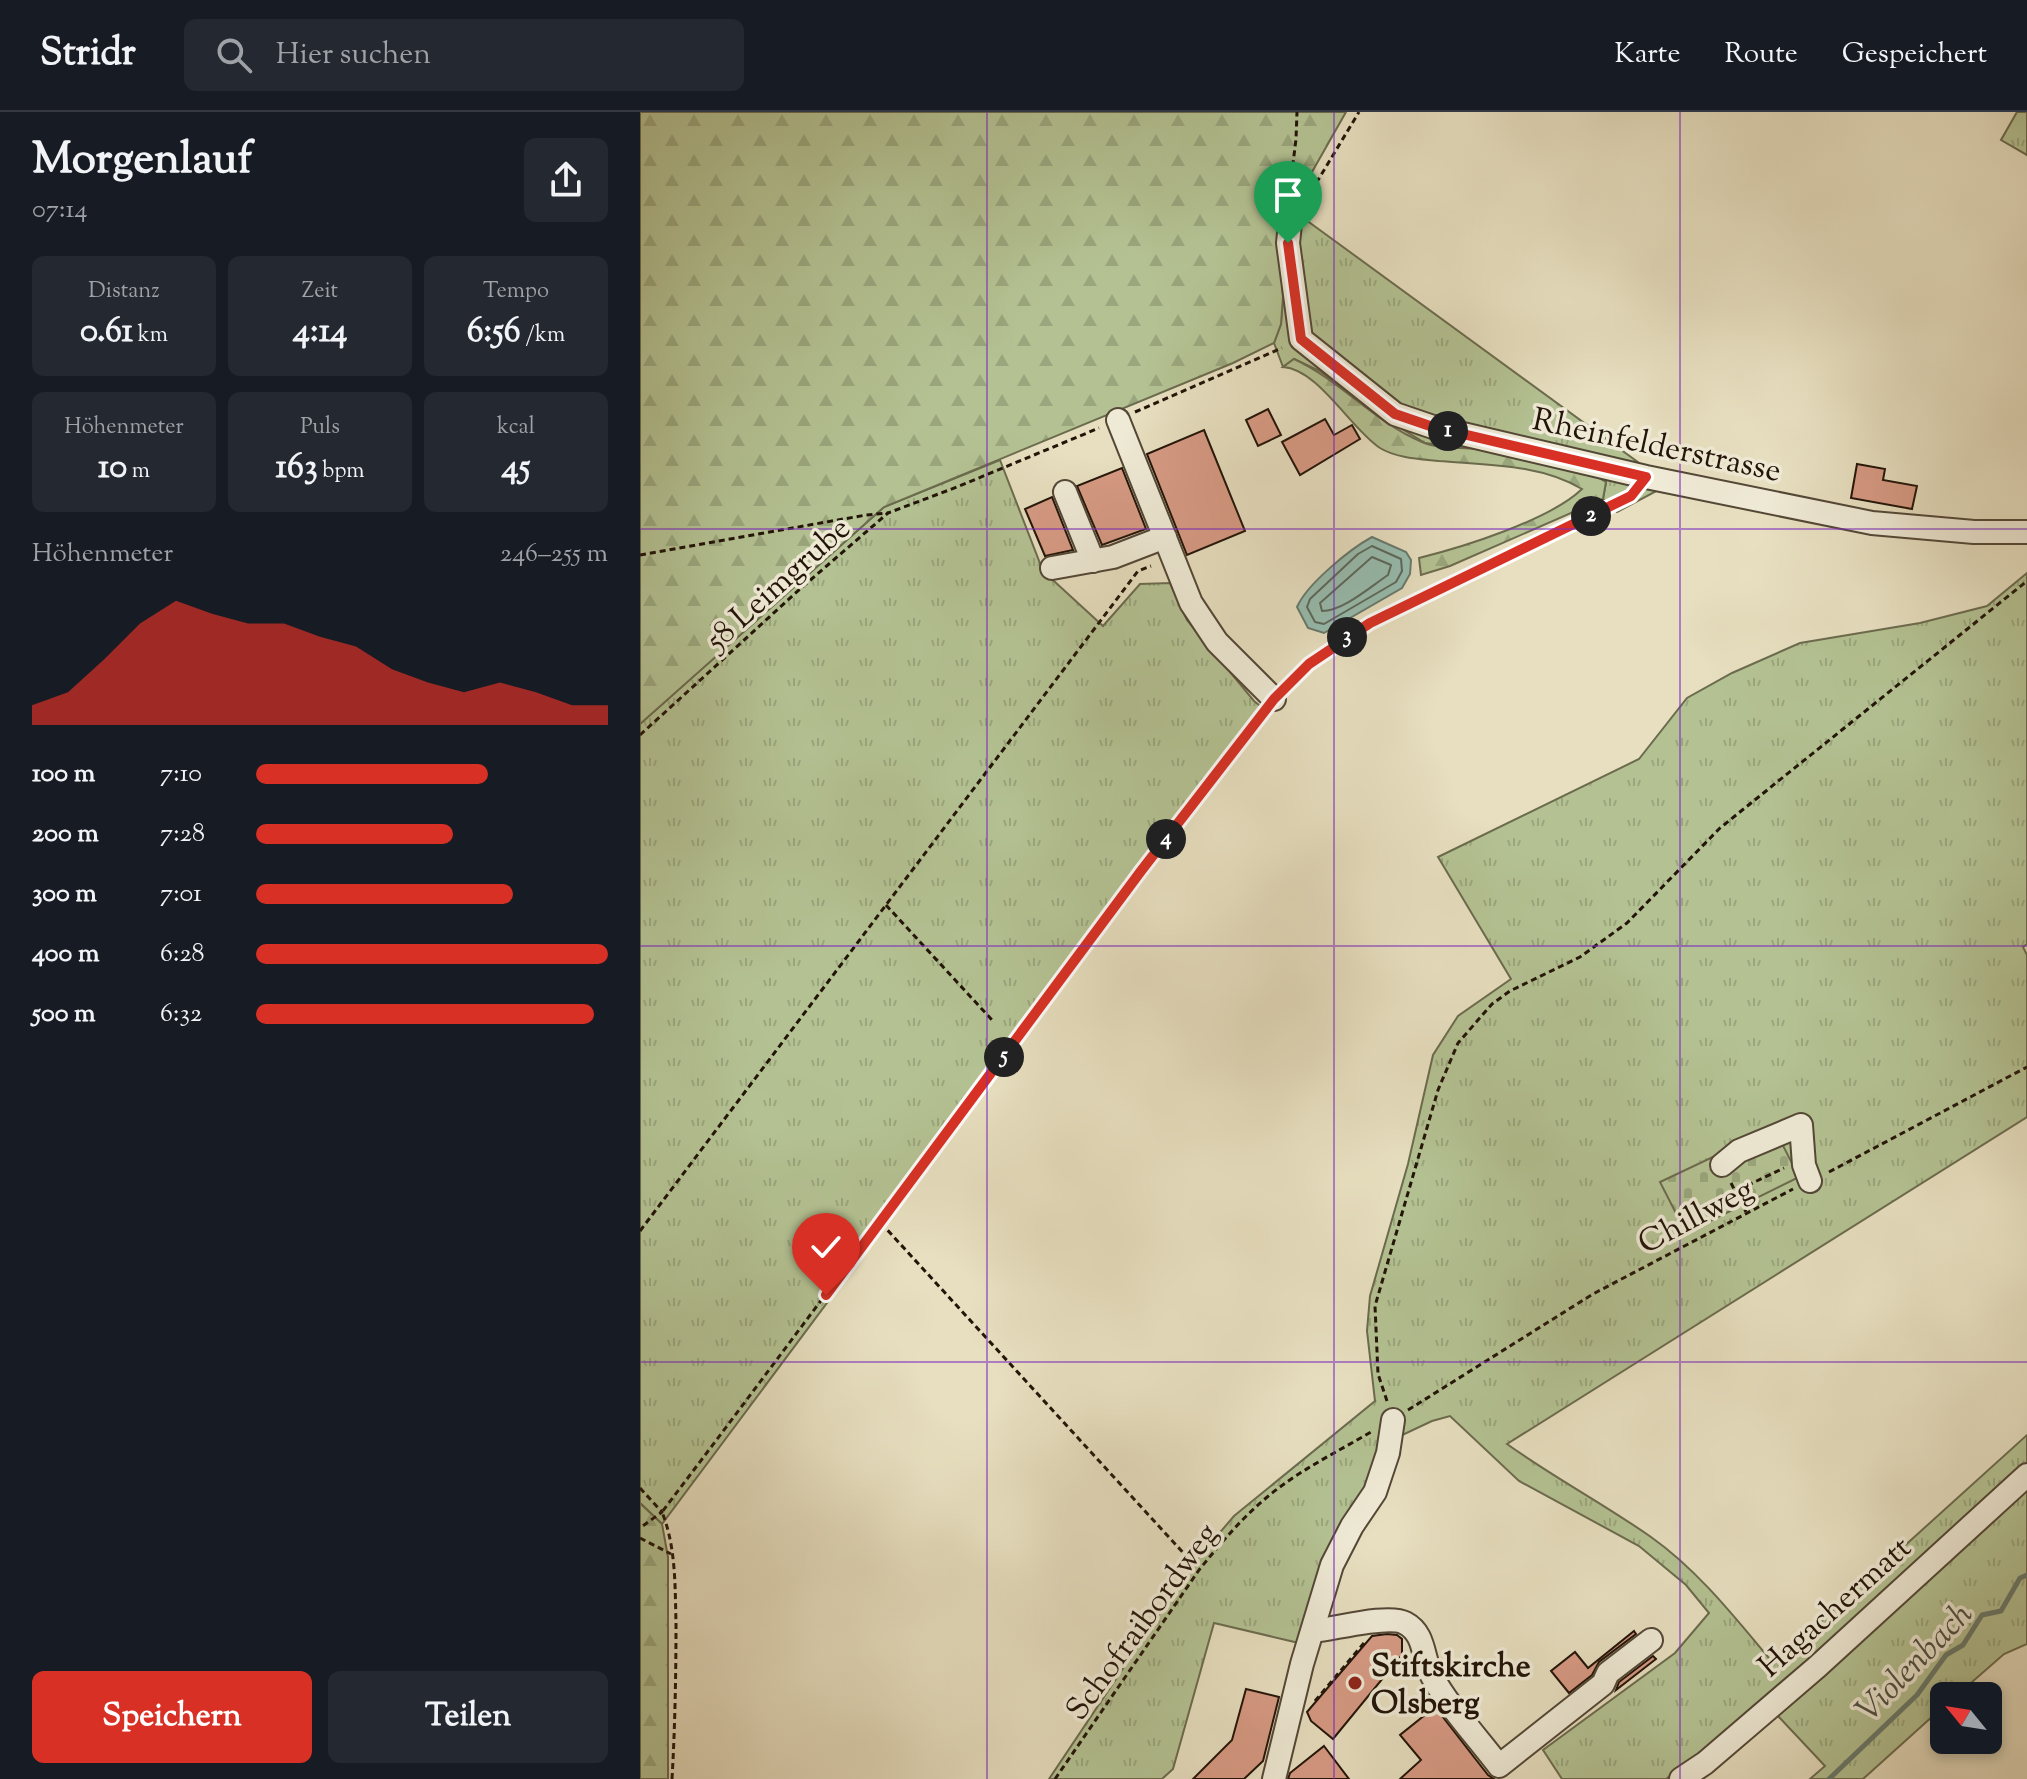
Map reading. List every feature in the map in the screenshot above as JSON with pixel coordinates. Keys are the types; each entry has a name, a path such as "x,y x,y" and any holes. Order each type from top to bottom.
{"street":[{"name":"Rheinfelderstrasse","path":"1291,214 1288,243 1301,339 1395,414 1433,427 1646,477 1872,523 1974,532 2027,532"},
{"path":"1118,420 1191,603 1217,642 1274,699"},
{"path":"1065,492 1093,561"},
{"path":"1052,568 1169,547"},
{"path":"1722,1165 1739,1151 1801,1125 1804,1165 1810,1181"},
{"path":"1259,1779 1276,1771 1332,1565 1352,1526 1375,1492 1388,1453 1393,1420"},
{"name":"Hagachermatt","path":"1681,1779 1705,1763 1817,1667 2027,1475"},
{"path":"1313,1631 1340,1629 1385,1619 1404,1622 1416,1632 1423,1645 1431,1675 1499,1766 1603,1684 1608,1673 1651,1640"}],"path":[{"path":"1291,214 1289,194 1297,112"},
{"path":"1291,214 1306,200 1359,112"},
{"path":"640,1528 662,1512 881,1223 1141,871 1274,699 1309,664 1370,623 1631,496 1646,477"},
{"name":"58 Leimgrube","path":"640,735 888,513 957,487"},
{"path":"640,555 888,513"},
{"path":"640,1231 1138,571 1169,547"},
{"path":"1393,1420 1378,1374 1375,1306 1438,1090 1458,1043 1492,1004 1510,991 1580,957 1627,923 1720,828 2027,581"},
{"path":"886,905 992,1020"},
{"name":"Chillweg","path":"1393,1420 1593,1294 1746,1212 1866,1155 2027,1067"},
{"path":"1722,1165 1746,1212"},
{"path":"1702,1207 1784,1168"},
{"path":"881,1223 1199,1570"},
{"name":"Schofraibordweg","path":"1055,1779 1199,1570 1222,1542 1266,1498 1298,1474 1393,1420"},
{"path":"640,1488 662,1512 668,1529 675,1578 677,1702 672,1779"},
{"path":"640,1538 671,1554"},
{"path":"1315,1701 1385,1619"}],"green space":[{"path":"640,112 1346,112 1278,232 1283,297 1281,324 1274,343 1233,363 884,507 640,724"},
{"path":"2017,112 2027,112 2027,155 2001,140"},
{"path":"1291,209 1646,468 1664,487 1617,512 1603,499 1606,482 1495,451 1425,443 1358,402 1320,371 1294,359 1283,367 1274,343 1281,324 1283,297 1278,232"},
{"path":"1294,359 1327,378 1388,424 1422,442 1442,447 1510,453 1576,468 1606,482 1603,499 1450,566 1421,575 1419,558 1528,522 1582,489 1531,470 1417,459 1386,451 1369,439 1309,378 1283,367"},
{"path":"1000,460 1043,571 1103,626 1140,584 1170,583 1187,620 1254,701 1270,714 662,1524 640,1503 640,724 884,507"},
{"path":"2027,573 2027,944 2023,947 2027,955 2027,1117 1507,1444 1669,1550 1716,1596 1774,1664 2027,1435 2027,1465 1717,1740 1666,1779 1562,1779 1543,1750 1675,1653 1709,1613 1686,1585 1639,1546 1519,1481 1450,1416 1432,1421 1400,1436 1299,1643 1214,1623 1173,1769 1162,1779 1049,1779 1193,1564 1234,1516 1375,1401 1367,1331 1370,1296 1408,1164 1433,1055 1458,1016 1511,979 1438,857 1639,759 1687,698 1732,673 1800,643 1920,623 1987,606","holes":["1774,1128 1798,1177 1745,1202"]},
{"path":"1774,1128 1799,1177 1686,1233 1660,1182"},
{"path":"2027,1489 2027,1644 2004,1654 1972,1682 1930,1682 1930,1719 1863,1779 1810,1779 1825,1766 1777,1715"},
{"path":"640,1503 662,1524 668,1557 668,1779 640,1779"}],"water":[{"path":"1372,537 1406,552 1411,560 1410,574 1402,588 1324,633 1308,628 1297,607 1302,598 1330,568"}],"building":[{"path":"1268,409 1281,435 1258,446 1246,420"},
{"path":"1325,419 1334,435 1352,425 1360,439 1300,475 1282,442"},
{"path":"1204,430 1245,531 1187,555 1147,454"},
{"path":"1857,464 1885,469 1883,480 1917,486 1912,509 1851,498"},
{"path":"1122,468 1146,529 1102,545 1077,486"},
{"path":"1052,497 1073,550 1045,556 1025,509"},
{"path":"1634,1631 1636,1634 1599,1662 1592,1675 1569,1693 1551,1671 1575,1652 1588,1668"},
{"name":"Stiftskirche Olsberg","path":"1387,1634 1402,1639 1402,1655 1333,1739 1311,1721 1307,1712 1372,1636"},
{"path":"1653,1656 1656,1659 1616,1690 1619,1682"},
{"path":"1246,1689 1279,1697 1263,1761 1244,1779 1193,1779 1232,1740"},
{"path":"1435,1707 1494,1779 1400,1779 1421,1760 1400,1735"},
{"path":"1324,1746 1349,1779 1288,1779 1290,1773"}],"waterway":[{"name":"Violenbach","path":"1829,1779 1917,1695 1946,1655 1963,1645 1982,1615 2001,1611 2020,1578 2027,1575"}],"place":[{"name":"Stiftskirche Olsberg","path":"1355,1683"}],"route":[{"path":"826,1295 1141,871 1274,699 1309,664 1370,623 1631,496 1646,477 1433,427 1395,414 1301,339 1288,243"}]}
